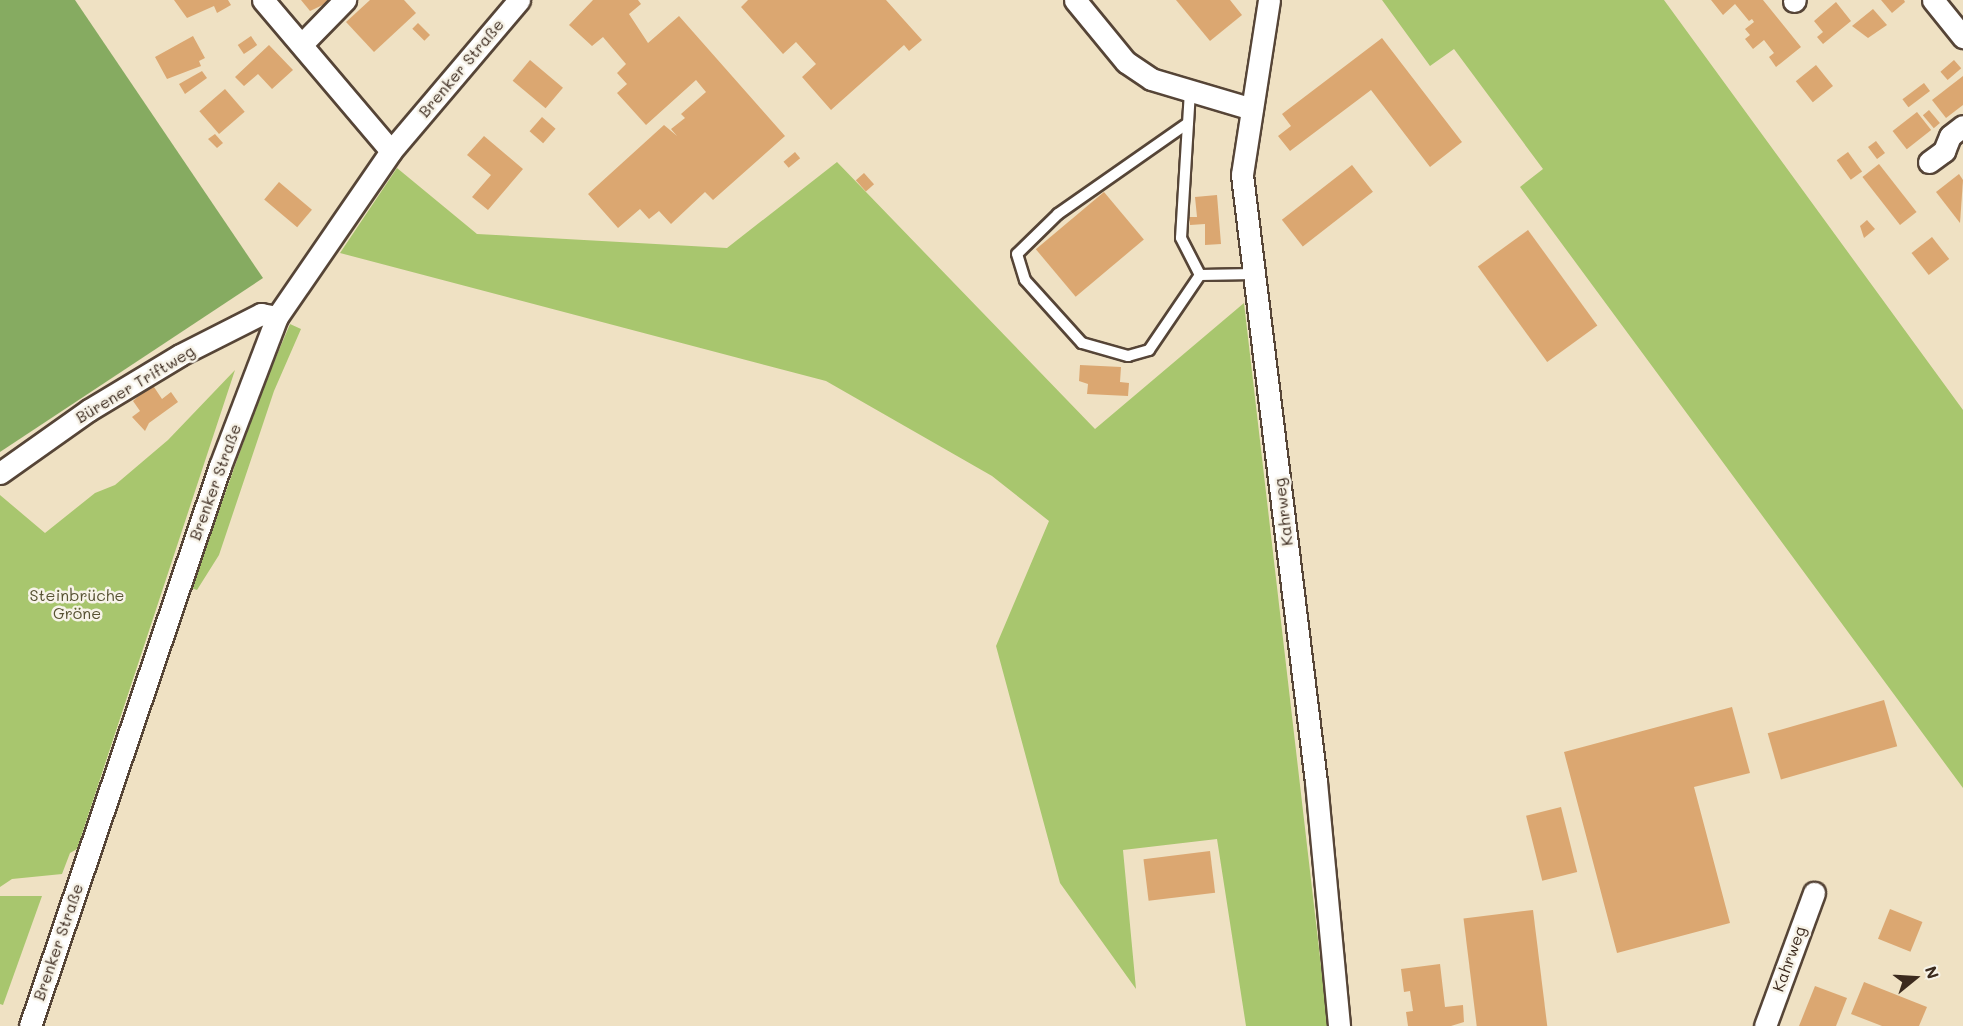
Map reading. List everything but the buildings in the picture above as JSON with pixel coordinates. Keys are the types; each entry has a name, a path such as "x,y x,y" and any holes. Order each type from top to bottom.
{"street":[{"path":"263,0 391,152"},
{"path":"302,44 345,0"},
{"name":"Brenker Straße","path":"30,1026 220,466 278,317 391,152 519,0"},
{"path":"1075,0 1126,62 1151,79 1252,109"},
{"name":"Kahrweg","path":"1269,0 1242,175 1316,782 1338,1026"},
{"path":"1933,0 1963,37"},
{"path":"1929,162 1944,151 1950,136 1963,126"},
{"name":"Bürener Triftweg","path":"0,473 89,410 180,355 261,314 278,317"},
{"name":"Kahrweg","path":"1765,1026 1814,893"}],"lane":[{"path":"1190,91 1181,238 1200,275"},
{"path":"1188,123 1058,214 1017,254 1025,280 1082,344 1128,356 1149,350 1200,275"},
{"path":"1200,275 1254,274"}],"green space":[{"path":"0,0 75,0 263,278 0,452"},
{"path":"1382,0 1664,0 1963,410 1963,788 1520,187 1543,169 1454,49 1430,66"},
{"path":"837,162 1095,429 1244,303 1328,1026 1246,1026 1217,839 1123,850 1136,989 1060,883 996,646 1049,521 992,476 826,381 340,253 397,168 477,234 727,248"},
{"path":"290,324 301,329 274,391 219,555 197,590 191,588 263,388"},
{"name":"Steinbrüche Gröne","path":"235,370 77,849 70,853 62,874 12,879 0,887 0,495 45,533 95,493 115,485 168,440"},
{"path":"0,896 42,896 3,1005 0,1004"}]}
